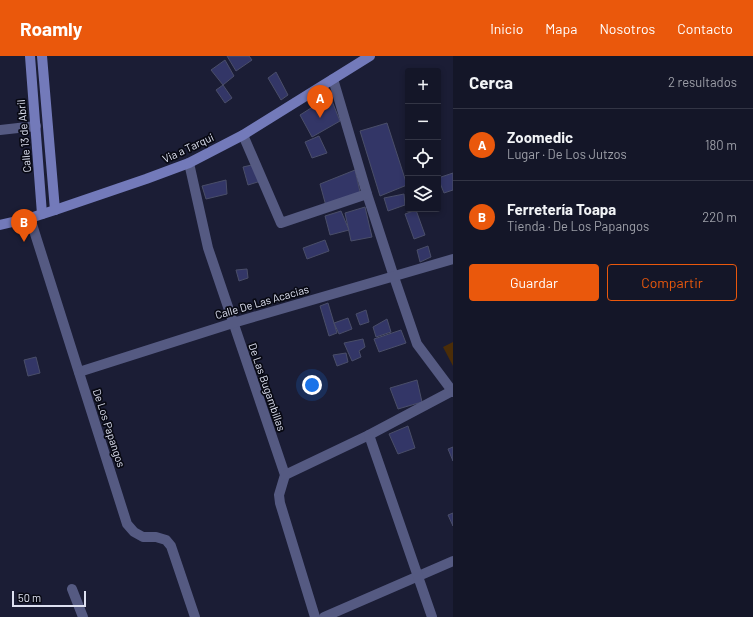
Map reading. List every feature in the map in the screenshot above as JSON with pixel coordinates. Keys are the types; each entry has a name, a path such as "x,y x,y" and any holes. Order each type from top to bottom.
{"street":[{"name":"Calle 13 de Abril","path":"30,56 42,214"},
{"path":"42,56 55,210"},
{"name":"Via a Tarqui","path":"0,225 55,210 189,163 243,135 370,56"},
{"path":"315,617 280,503 279,495 284,475 369,435 453,391 417,344 367,194 333,79"},
{"path":"0,130 36,126"},
{"path":"243,135 281,223 367,194"},
{"name":"De Las Bugambillas","path":"189,163 208,248 284,475"},
{"name":"De Los Papangos","path":"30,218 127,524 134,532 142,536 156,537 166,540 171,546 195,617"},
{"name":"Calle De Las Acacias","path":"79,372 233,323 453,259"},
{"path":"369,435 432,617"},
{"path":"324,617 453,561"},
{"path":"72,590 83,617"}],"shaded area":[{"path":"453,342 453,366 443,347"}],"building":[{"path":"227,56 249,56 252,60 236,71"},
{"path":"225,60 234,76 223,85 211,70"},
{"path":"276,72 288,95 281,100 268,78"},
{"path":"223,85 232,98 225,103 216,90"},
{"path":"330,96 340,121 312,137 300,115"},
{"path":"387,123 405,179 405,186 380,196 360,131"},
{"path":"319,136 327,153 312,158 305,142"},
{"path":"256,164 261,181 248,185 243,167"},
{"path":"355,170 361,196 326,206 320,184"},
{"path":"453,173 453,190 444,193 441,186 441,177"},
{"path":"226,180 227,194 206,199 202,186"},
{"path":"404,194 405,205 388,211 384,198"},
{"path":"365,207 372,237 351,241 345,213"},
{"path":"341,211 349,230 330,235 325,216"},
{"path":"417,212 425,235 414,239 405,214"},
{"path":"325,240 329,251 307,259 303,248"},
{"path":"428,246 431,257 420,262 417,250"},
{"path":"247,269 248,278 239,281 236,270"},
{"path":"328,303 337,333 329,336 320,306"},
{"path":"366,310 369,322 360,325 356,314"},
{"path":"348,318 352,329 339,334 334,323"},
{"path":"387,319 391,332 376,337 373,327"},
{"path":"401,330 406,343 379,352 374,339"},
{"path":"363,339 365,347 359,351 361,357 352,361 344,343"},
{"path":"346,353 348,362 337,366 333,355"},
{"path":"36,357 40,373 28,376 24,360"},
{"path":"417,380 422,402 398,409 390,388"},
{"path":"408,426 415,448 398,454 389,434"},
{"path":"453,447 453,461 448,449"},
{"path":"453,513 453,526 448,515"}],"place":[{"name":"Zoomedic","path":"320,118"},
{"name":"Ferretería Toapa","path":"24,242"}]}
